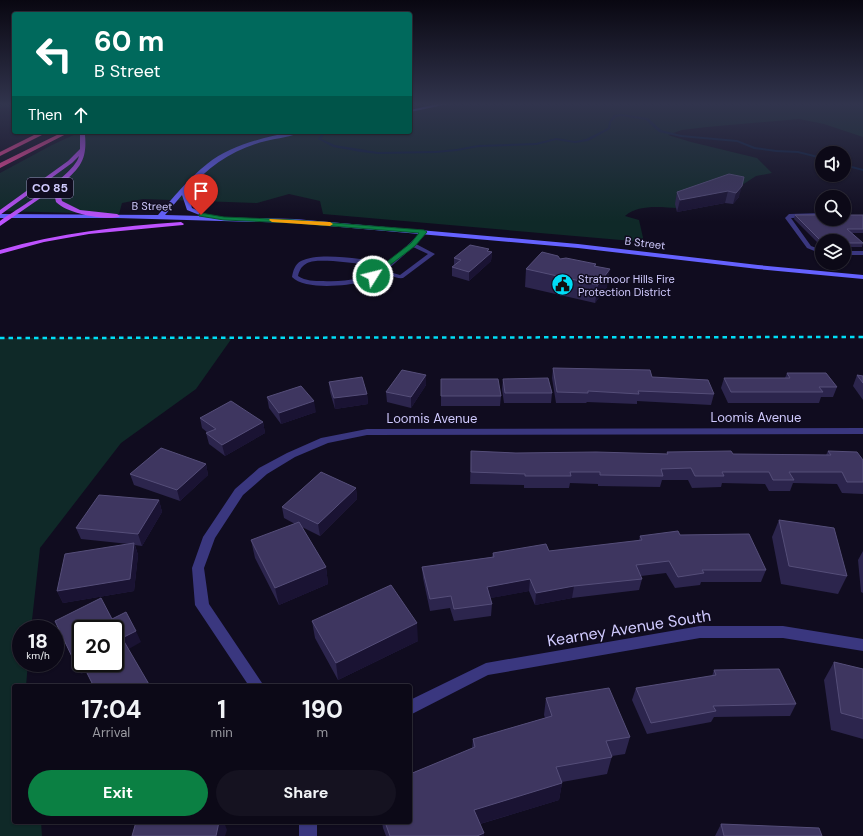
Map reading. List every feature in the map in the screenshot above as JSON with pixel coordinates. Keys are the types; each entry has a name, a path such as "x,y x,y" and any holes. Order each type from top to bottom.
{"highway":[{"path":"0,154 22,143"},
{"path":"0,166 45,143"}],"main road":[{"name":"CO 85","path":"4,216 71,173 82,157 82,143"},
{"path":"160,217 208,167 222,157 239,148 256,143"},
{"name":"CO 85","path":"0,224 4,216 70,162 82,150"},
{"path":"71,173 58,189 57,197 59,202 76,210 117,216"},
{"path":"184,191 189,209 201,215 224,219"},
{"name":"B Street","path":"4,216 117,216 295,221 578,246 758,267 863,277"},
{"name":"B Street","path":"4,216 181,224 424,232"},
{"path":"0,252 44,241 91,232 132,227 181,224"}],"street":[{"name":"Loomis Avenue","path":"256,684 202,605 198,568 209,537 239,492 263,471 291,455 324,440 367,432 863,431"},
{"name":"Kearney Avenue South","path":"412,707 486,669 700,632 783,632 863,645"},
{"path":"308,824 308,836"}],"lane":[{"path":"815,215 795,215 789,216 788,218 810,247 815,249"},
{"path":"388,265 318,259 305,261 300,265 295,277 306,282 337,284 361,280 373,276 379,272 388,265 413,245 424,232"},
{"path":"379,272 401,278 432,254 413,245"},
{"path":"851,253 863,254"}],"green space":[{"path":"56,143 695,143 757,158 772,173 756,176 739,187 709,184 677,193 677,208 650,207 630,212 625,216 639,220 644,242 323,214 320,201 289,194 257,203 143,199 122,203 119,214 0,211 0,173"},
{"path":"0,338 232,338 196,389 121,443 40,548 32,620 12,620 12,672 27,672 26,684 12,684 12,824 41,824 42,836 0,836"}],"building":[{"path":"729,174 744,177 742,186 736,193 728,191 680,200 677,192"},
{"path":"795,215 815,215 815,226 851,226 851,215 863,215 863,229 847,229 863,243 851,243 851,234 815,235"},
{"path":"470,245 489,249 487,251 492,252 469,272 452,267 461,260 454,258"},
{"path":"542,252 558,256 560,259 566,258 596,264 594,266 610,269 598,285 526,269"},
{"path":"553,368 650,370 652,377 708,380 714,394 638,391 639,394 588,391 588,393 557,392"},
{"path":"402,370 426,375 411,397 386,392"},
{"path":"787,373 826,373 837,387 819,387 823,392 731,392 724,378 790,378"},
{"path":"857,375 863,376 863,383"},
{"path":"362,377 367,394 334,398 329,382"},
{"path":"548,378 552,393 505,393 503,379"},
{"path":"441,379 498,379 501,396 441,396"},
{"path":"301,386 314,401 279,413 267,397"},
{"path":"231,401 263,422 222,445 206,433 216,429 200,418"},
{"path":"161,448 206,464 177,490 130,474"},
{"path":"471,451 516,453 596,452 668,454 667,452 731,451 733,454 831,455 828,451 857,452 863,460 863,482 847,482 842,472 789,472 794,480 773,480 769,472 722,472 724,476 695,476 691,468 661,469 663,476 600,475 600,472 570,472 571,476 525,476 525,474 471,472"},
{"path":"321,472 356,488 318,524 282,507"},
{"path":"99,495 159,500 138,534 76,528"},
{"path":"779,520 834,528 847,576 789,566"},
{"path":"299,522 326,567 275,588 251,540"},
{"path":"678,531 680,535 749,534 766,570 702,570 704,573 678,577 669,561 636,565 642,579 574,586 536,593 530,579 487,587 492,604 454,609 451,596 430,599 422,567 494,557 493,553 546,544 549,551 642,540 640,536"},
{"path":"134,543 130,579 57,591 65,554"},
{"path":"391,585 417,623 336,663 312,621"},
{"path":"101,598 112,619 126,612 136,631 124,637 124,620 72,620 72,657 64,640 64,620 57,620"},
{"path":"124,641 149,684 92,684 86,672 124,672"},
{"path":"834,662 863,669 863,719 841,713"},
{"path":"779,669 796,704 713,706 716,711 651,723 636,688 716,675 714,670"},
{"path":"609,688 630,737 606,741 612,757 556,767 562,783 474,810 484,833 477,836 390,836 386,824 412,824 412,773 475,747 473,739 552,716 546,698"},
{"path":"135,824 219,824 216,836 132,836"},
{"path":"721,824 819,828 822,836 724,836"}],"waterway":[{"path":"328,143 334,146 378,153 435,152 478,146 540,143"},
{"path":"742,143 754,148 798,152 815,156"},
{"path":"851,167 863,170"}],"railway":[{"path":"0,338 863,337"}],"slow traffic":[{"path":"272,220 330,224"}],"place":[{"name":"Stratmoor Hills Fire Protection District","path":"562,285"}],"route":[{"path":"201,215 224,219 295,221 424,232 413,245 373,276"}]}
